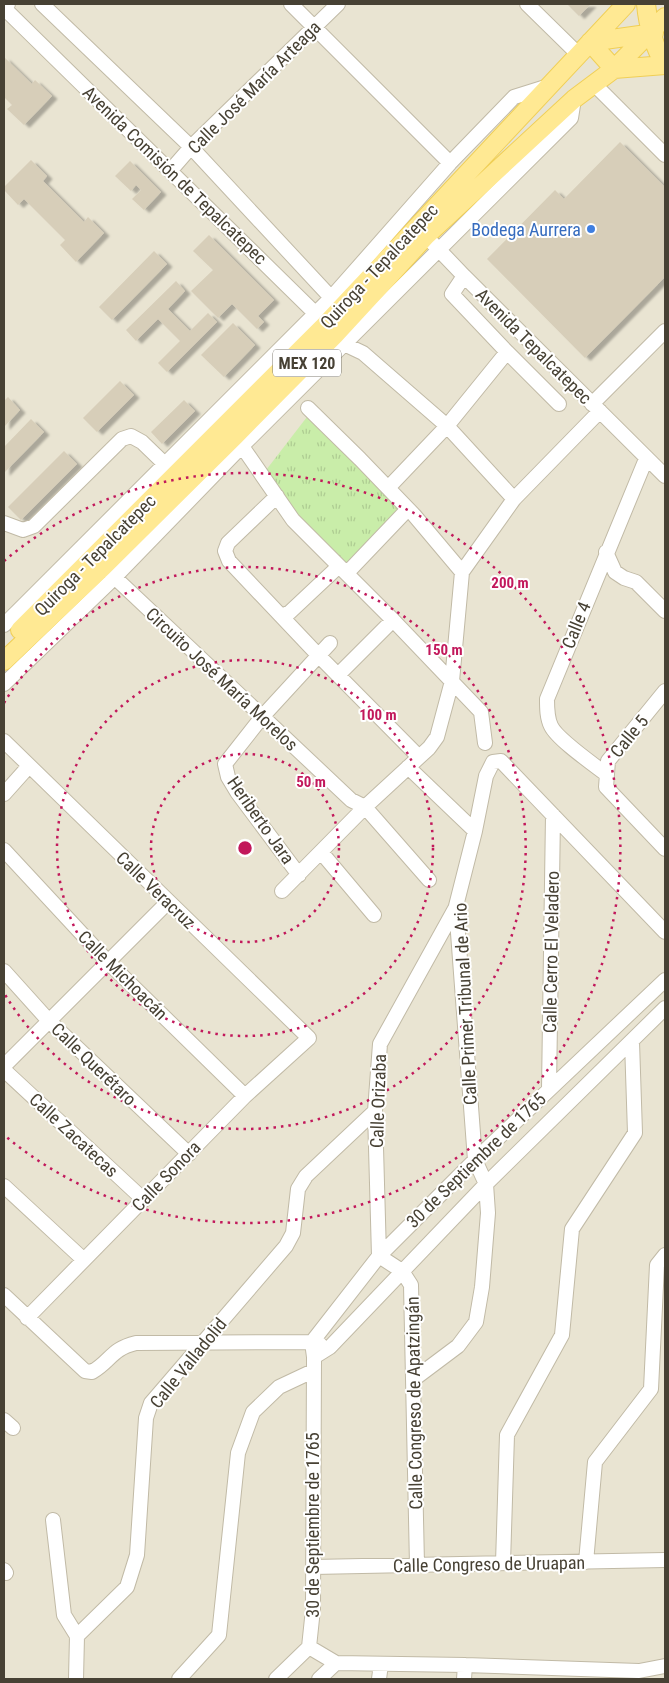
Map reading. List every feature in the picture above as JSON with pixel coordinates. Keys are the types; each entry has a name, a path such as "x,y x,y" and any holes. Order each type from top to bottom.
{"main road":[{"name":"Quiroga - Tepalcatepec","path":"4,661 14,638 180,479 344,315 416,226 626,4"},
{"path":"584,48 614,69 665,65 658,53 658,33 646,4"},
{"name":"Quiroga - Tepalcatepec","path":"416,226 658,33 665,17"},
{"path":"584,48 658,33"},
{"name":"Quiroga - Tepalcatepec","path":"14,638 109,572 180,479 239,441 330,329"}],"street":[{"path":"4,8 8,4"},
{"name":"Avenida Comisión de Tepalcatepec","path":"42,4 191,148 344,315"},
{"path":"291,4 450,163"},
{"name":"Calle José María Arteaga","path":"171,170 191,148 338,4"},
{"path":"527,4 584,48"},
{"name":"Avenida Comisión de Tepalcatepec","path":"4,8 171,170 330,329 362,353 447,426 514,498"},
{"path":"594,84 665,155"},
{"path":"330,329 344,315 416,226 450,163 514,97 550,86"},
{"path":"344,315 439,250 571,118 574,100"},
{"name":"Avenida Tepalcatepec","path":"416,226 665,476"},
{"path":"464,276 452,294 560,404"},
{"path":"344,315 362,353"},
{"path":"282,891 364,807 429,748 437,737 452,681 462,572 514,498 665,331"},
{"path":"388,488 447,426 507,352"},
{"path":"308,408 411,512 462,572"},
{"path":"4,523 22,530 34,526 122,439 131,436 142,442 180,479"},
{"path":"239,441 293,520 481,712 486,743"},
{"name":"Calle 4","path":"646,458 547,699 552,728 606,780 665,848"},
{"path":"277,496 228,543 225,551 228,561 318,656 419,757"},
{"path":"282,616 290,612 343,570 411,512"},
{"path":"606,552 615,572 624,578 636,582 665,611"},
{"name":"Circuito José María Morelos","path":"109,572 351,800 364,807 429,880"},
{"path":"338,675 393,620"},
{"path":"4,684 14,638"},
{"path":"262,717 330,643"},
{"name":"Calle 5","path":"606,780 608,761 665,691"},
{"name":"Heriberto Jara","path":"262,717 225,764 228,777 237,792 299,875"},
{"name":"Calle Veracruz","path":"4,741 309,1038"},
{"name":"Calle Primer Tribunal de Ario","path":"475,1160 456,906 475,831 486,776 493,762 501,761 553,814"},
{"path":"4,794 29,766"},
{"path":"408,767 475,831"},
{"path":"553,814 665,932"},
{"name":"Calle Cerro El Veladero","path":"549,1089 553,814"},
{"name":"Calle Michoacán","path":"4,850 108,962 245,1096"},
{"path":"321,852 374,915"},
{"path":"4,1068 168,902"},
{"name":"Calle Orizaba","path":"379,1256 375,1111 380,1044 456,906"},
{"name":"Calle Querétaro","path":"4,971 49,1021 188,1154"},
{"name":"30 de Septiembre de 1765","path":"309,1647 314,1609 314,1364 312,1342 379,1256 475,1160 665,980"},
{"name":"30 de Septiembre de 1765","path":"314,1364 486,1184 665,1008"},
{"name":"Calle Sonora","path":"27,1318 245,1096 309,1038"},
{"path":"503,1563 507,1435 562,1335 572,1229 635,1133 632,1042"},
{"name":"Calle Zacatecas","path":"4,1068 144,1200"},
{"name":"Calle Valladolid","path":"77,1636 127,1587 137,1556 146,1418 151,1403 286,1246 293,1233 298,1189 306,1176 375,1111"},
{"path":"414,1379 458,1346 476,1322 482,1287 487,1222 486,1184 475,1160"},
{"path":"4,1186 84,1260"},
{"path":"586,1562 595,1462 651,1388 657,1265 665,1255"},
{"name":"Calle Congreso de Apatzingán","path":"379,1256 402,1271 412,1285 417,1565"},
{"path":"4,1295 84,1371 92,1372 115,1351 129,1344 136,1343 312,1342 330,1347"},
{"path":"180,1679 219,1635 238,1453 253,1412 279,1387 314,1364"},
{"path":"53,1520 64,1615 77,1636 76,1679"},
{"name":"Calle Congreso de Uruapan","path":"313,1567 665,1560"},
{"path":"276,1679 309,1647 336,1662 465,1665 545,1674 639,1675 665,1666"},
{"path":"319,1679 336,1662"},
{"path":"379,1679 381,1664"},
{"path":"464,1679 465,1665"}],"shaded area":[{"path":"4,4 665,4 665,1679 4,1679"}],"green space":[{"path":"310,413 406,509 346,572 294,519 263,474"}],"building":[{"path":"567,4 591,4 579,16"},
{"path":"4,57 32,84 35,80 52,96 24,125 7,109 12,105 4,97"},
{"name":"Bodega Aurrera","path":"620,142 665,187 665,277 585,358 487,259 555,190 564,199"},
{"path":"31,160 47,176 43,181 84,222 88,217 104,233 76,262 60,245 65,240 24,199 18,205 4,190 4,187"},
{"path":"130,161 161,192 144,210 132,199 141,190 136,185 131,191 115,176"},
{"path":"209,235 274,300 258,316 264,322 257,329 232,304 218,318 191,291 213,270 193,251"},
{"path":"154,251 167,264 112,320 99,307"},
{"path":"176,281 185,291 168,309 190,331 208,313 217,322 167,372 158,363 180,341 158,319 136,341 126,330"},
{"path":"233,323 255,345 224,377 201,355"},
{"path":"120,381 134,395 97,432 83,418"},
{"path":"8,397 20,410 4,427 4,401"},
{"path":"184,400 195,411 162,444 151,432"},
{"path":"31,419 44,432 4,473 4,447"},
{"path":"64,451 77,464 21,520 8,507"}],"place":[{"name":"Bodega Aurrera","path":"591,229"}]}
